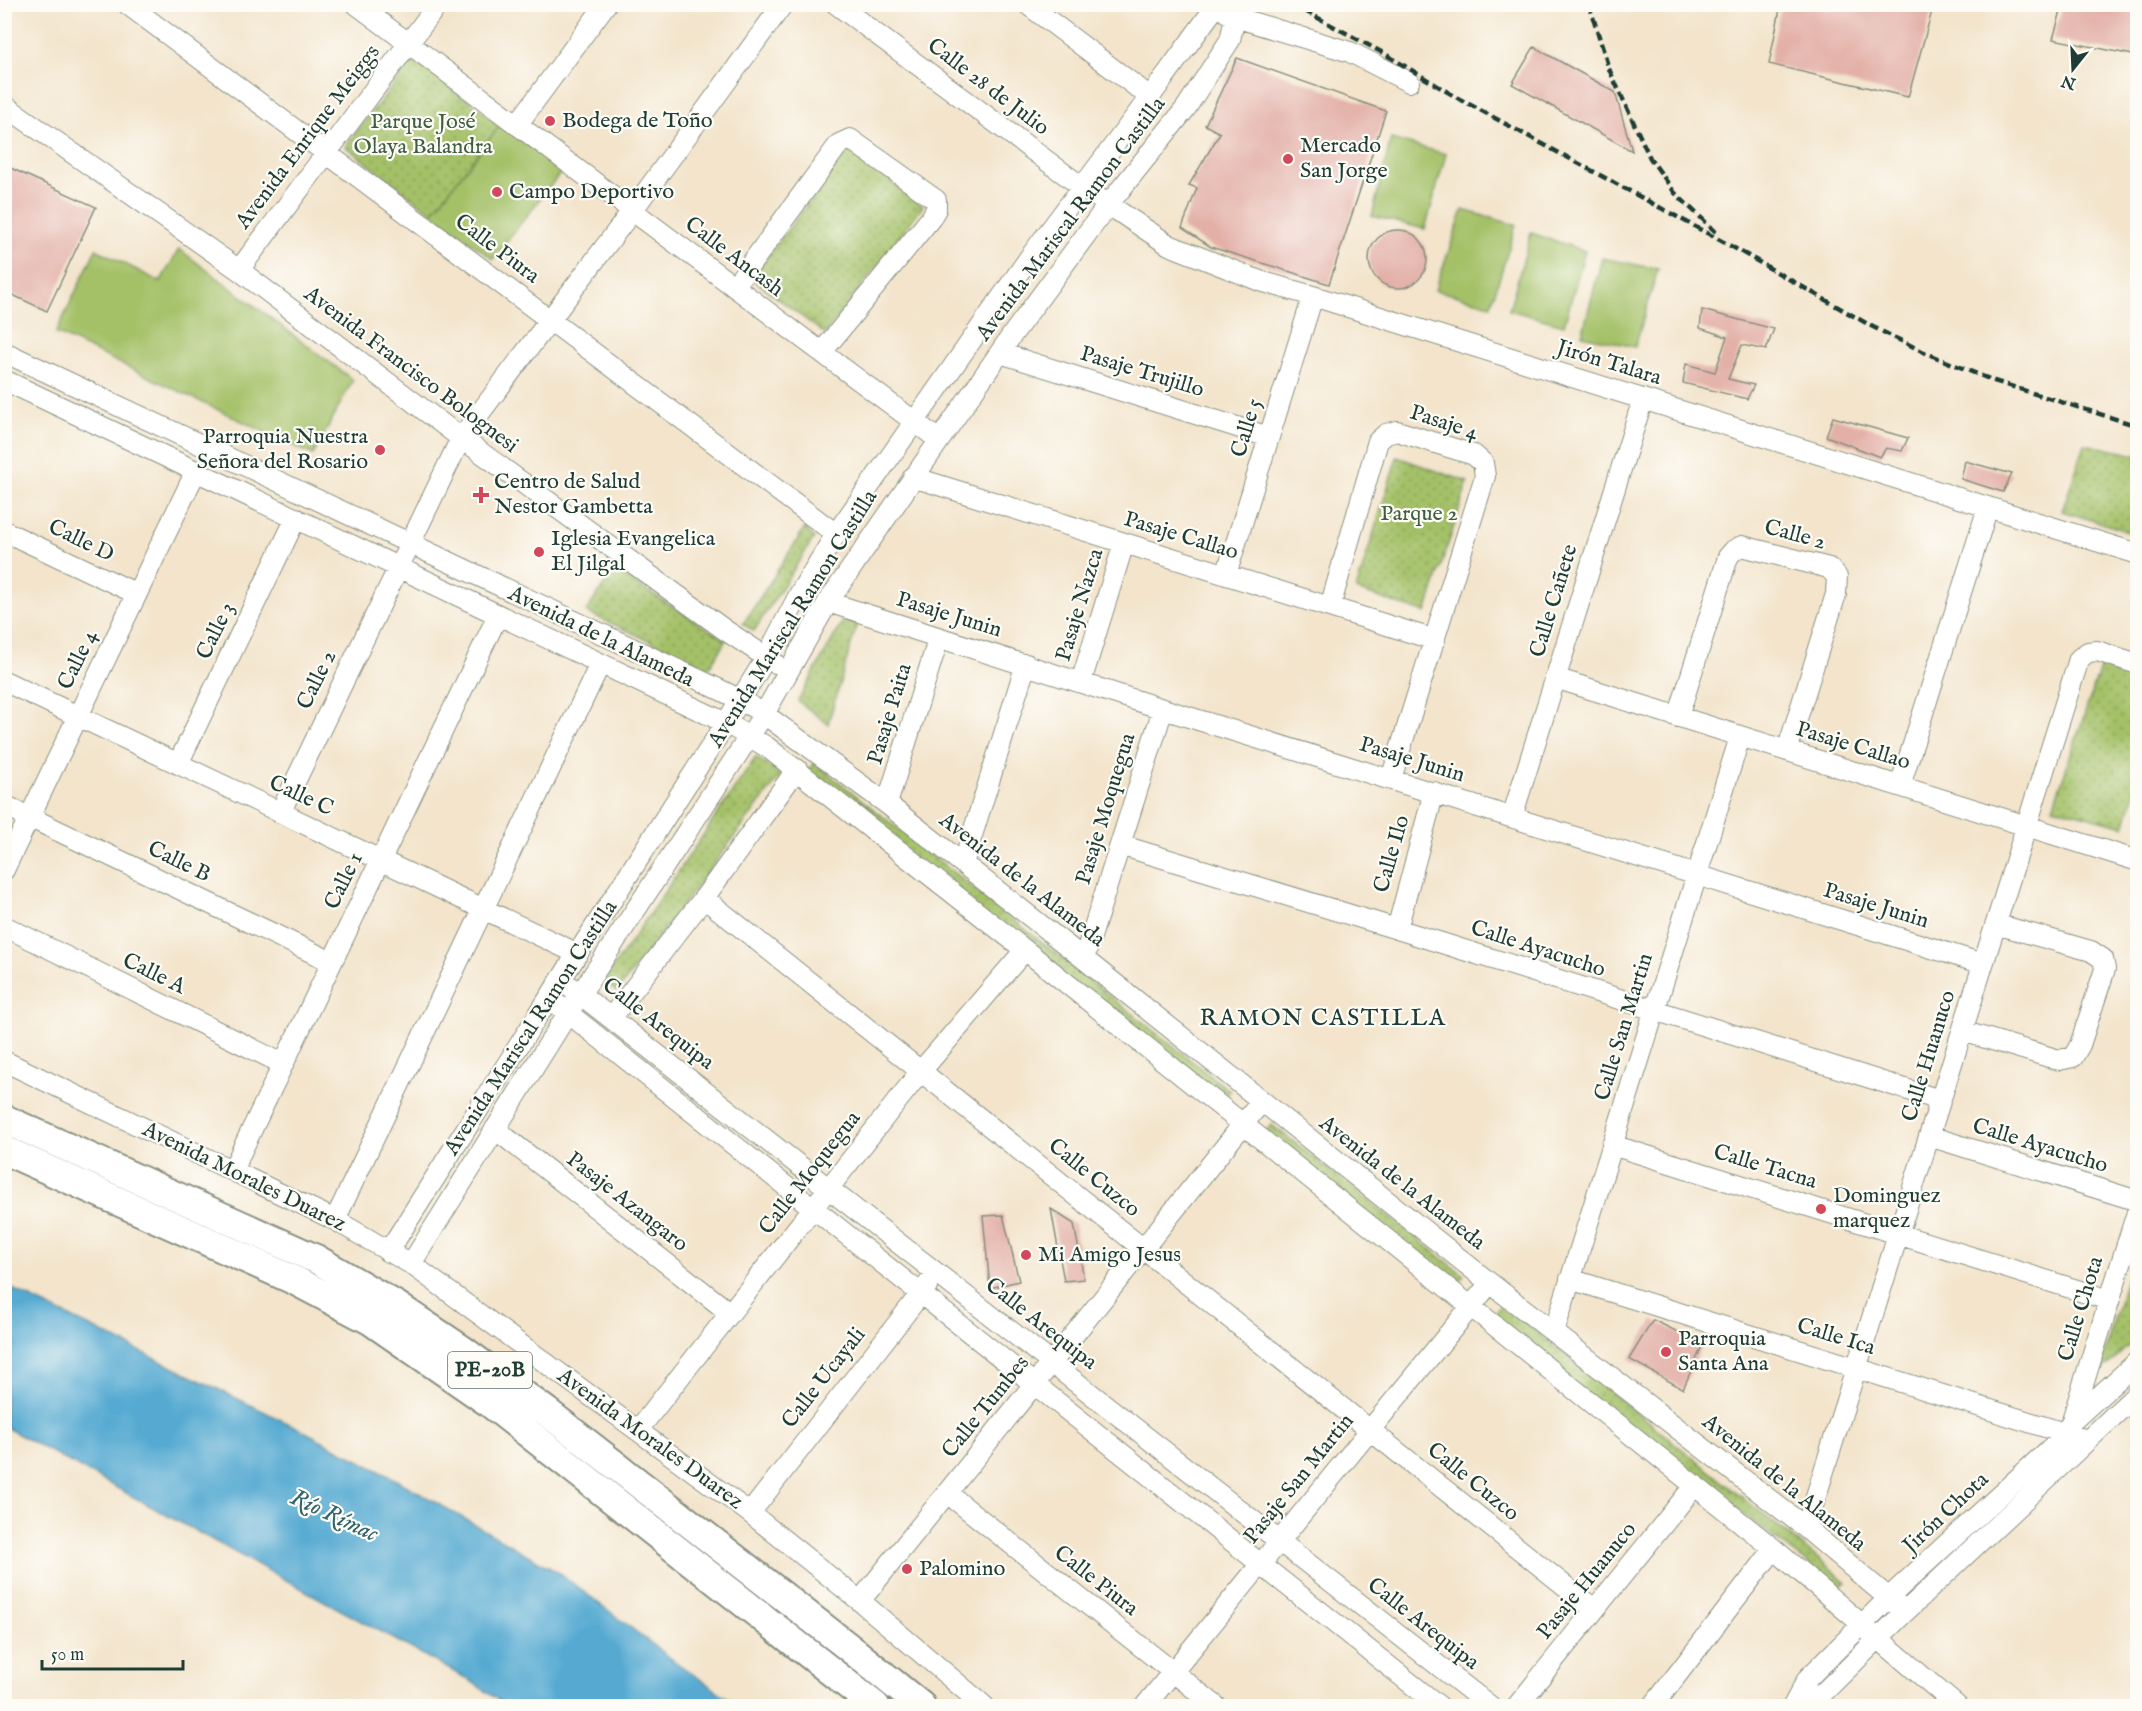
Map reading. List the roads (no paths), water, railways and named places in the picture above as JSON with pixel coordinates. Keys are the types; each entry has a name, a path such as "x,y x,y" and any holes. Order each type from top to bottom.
{"highway":[{"name":"Avenida Morales Duarez","path":"4,1119 316,1259 397,1306 461,1348 547,1412 856,1653 921,1707"},
{"name":"PE-20B","path":"4,1150 296,1281 370,1320 490,1403 875,1707"}],"street":[{"name":"Calle Piura","path":"127,4 836,534"},
{"name":"Calle Ancash","path":"356,4 939,440"},
{"name":"Avenida Enrique Meiggs","path":"239,270 438,4"},
{"path":"517,125 606,4"},
{"name":"Calle 2","path":"280,813 460,438 632,211 783,4"},
{"name":"Calle 28 de Julio","path":"836,4 1082,187"},
{"path":"1027,4 1150,98"},
{"path":"1214,5 1236,17 1350,52 1410,82"},
{"name":"Avenida Mariscal Ramon Castilla","path":"388,1252 741,700 801,591 836,534 1082,187 1150,98 1214,5"},
{"name":"Avenida Mariscal Ramon Castilla","path":"411,1263 580,994 764,714 828,602 1000,353 1107,205 1186,108 1230,40 1236,17"},
{"name":"Avenida Francisco Bolognesi","path":"4,105 239,270 460,438 766,658 789,672"},
{"path":"734,287 844,140 850,139 936,200 936,209 931,218 822,352"},
{"name":"Jirón Talara","path":"1082,187 1169,244 1260,281 2138,554"},
{"name":"Calle 5","path":"1226,575 1313,296"},
{"name":"Avenida de la Alameda","path":"4,352 410,542 741,700 764,714 887,804 1084,959 1490,1283 1806,1528 1905,1612"},
{"name":"Pasaje Trujillo","path":"1000,353 1269,437"},
{"name":"Avenida de la Alameda","path":"4,380 726,723 749,736 797,769 1695,1485 1863,1624 1957,1707"},
{"name":"Calle Cañete","path":"1512,817 1643,399"},
{"name":"Pasaje 4","path":"1330,607 1378,441 1386,434 1397,431 1474,455 1483,463 1485,476 1391,779"},
{"name":"Calle 4","path":"4,870 195,471"},
{"name":"Pasaje Callao","path":"913,477 1434,640"},
{"path":"1900,786 1988,507"},
{"name":"Calle 3","path":"178,764 296,518"},
{"name":"Calle D","path":"4,531 137,594"},
{"name":"Pasaje Nazca","path":"1081,682 1124,543"},
{"name":"Calle 2","path":"1678,717 1728,557 1734,550 1742,546 1829,568 1837,577 1836,594 1787,751"},
{"name":"Pasaje Junin","path":"828,602 1163,709 1983,964"},
{"name":"Calle 1","path":"233,1169 498,615"},
{"name":"Pasaje Paita","path":"887,804 939,637"},
{"name":"Calle Huanuco","path":"1806,1528 2079,658 2088,652 2097,651 2138,664"},
{"path":"335,1220 600,664"},
{"name":"Pasaje Nazca","path":"963,864 1026,664"},
{"name":"Pasaje Callao","path":"1555,678 2026,826 2136,853"},
{"name":"Calle C","path":"4,681 578,954"},
{"name":"Pasaje Moquegua","path":"1084,959 1163,709"},
{"name":"Calle San Martin","path":"1554,1332 1740,737"},
{"path":"611,1018 704,898 797,769"},
{"name":"Calle Ilo","path":"1396,929 1434,792"},
{"name":"Calle B","path":"4,805 332,962"},
{"name":"Calle Ayacucho","path":"1120,845 1940,1100"},
{"name":"Calle Cuzco","path":"704,898 1594,1609"},
{"path":"1962,1030 2059,1060 2073,1057 2080,1046 2105,969 2103,958 2091,951 1996,924"},
{"name":"Calle A","path":"4,926 283,1064"},
{"name":"Calle Moquegua","path":"638,1430 921,1071 1025,950"},
{"name":"Calle Arequipa","path":"561,979 1490,1707"},
{"name":"Calle Arequipa","path":"549,998 1438,1707"},
{"name":"Avenida Morales Duarez","path":"4,1061 233,1169 335,1220 411,1263 750,1513 860,1601 984,1707"},
{"name":"Calle Tumbes","path":"860,1601 1261,1102"},
{"name":"Pasaje Azangaro","path":"495,1129 730,1313"},
{"name":"Calle Ayacucho","path":"1929,1136 2138,1201"},
{"name":"Calle Tacna","path":"1612,1145 2109,1300"},
{"name":"Calle Chota","path":"2068,1428 2138,1209"},
{"name":"Calle Ucayali","path":"750,1513 937,1273"},
{"name":"Calle Ica","path":"1570,1279 1856,1368 2068,1428 2087,1440"},
{"name":"Pasaje San Martin","path":"1145,1707 1490,1283"},
{"name":"Jirón Chota","path":"1793,1707 1808,1678 2138,1360"},
{"name":"Jirón Chota","path":"1799,1707 1823,1693 1905,1612 2138,1394"},
{"name":"Pasaje Huanuco","path":"1517,1707 1695,1485"},
{"name":"Calle Piura","path":"946,1493 1216,1707"},
{"path":"1653,1707 1774,1549"}],"water":[{"name":"Río Rímac","path":"4,1285 300,1429 404,1484 559,1573 677,1663 739,1706 507,1706 469,1680 5,1427"}],"railway":[{"path":"1292,4 1873,327 1926,353 1994,381 2138,426"},
{"path":"1589,4 1609,69 1650,158 1675,193 1717,233"}],"place":[{"name":"Bodega de Toño","path":"550,121"},
{"name":"Mercado San Jorge","path":"1288,159"},
{"name":"Campo Deportivo","path":"497,192"},
{"name":"Parroquia Nuestra Señora del Rosario","path":"380,450"},
{"name":"Centro de Salud Nestor Gambetta","path":"481,495"},
{"name":"Iglesia Evangelica El Jilgal","path":"539,552"},
{"name":"Dominguez marquez","path":"1821,1209"},
{"name":"Mi Amigo Jesus","path":"1026,1255"},
{"name":"Parroquia Santa Ana","path":"1666,1352"},
{"name":"Palomino","path":"907,1569"}],"district":[{"name":"RAMON CASTILLA","path":"1323,1018"}],"park label":[{"name":"Parque José Olaya Balandra","path":"423,134"},
{"name":"Parque 2","path":"1419,514"}]}
